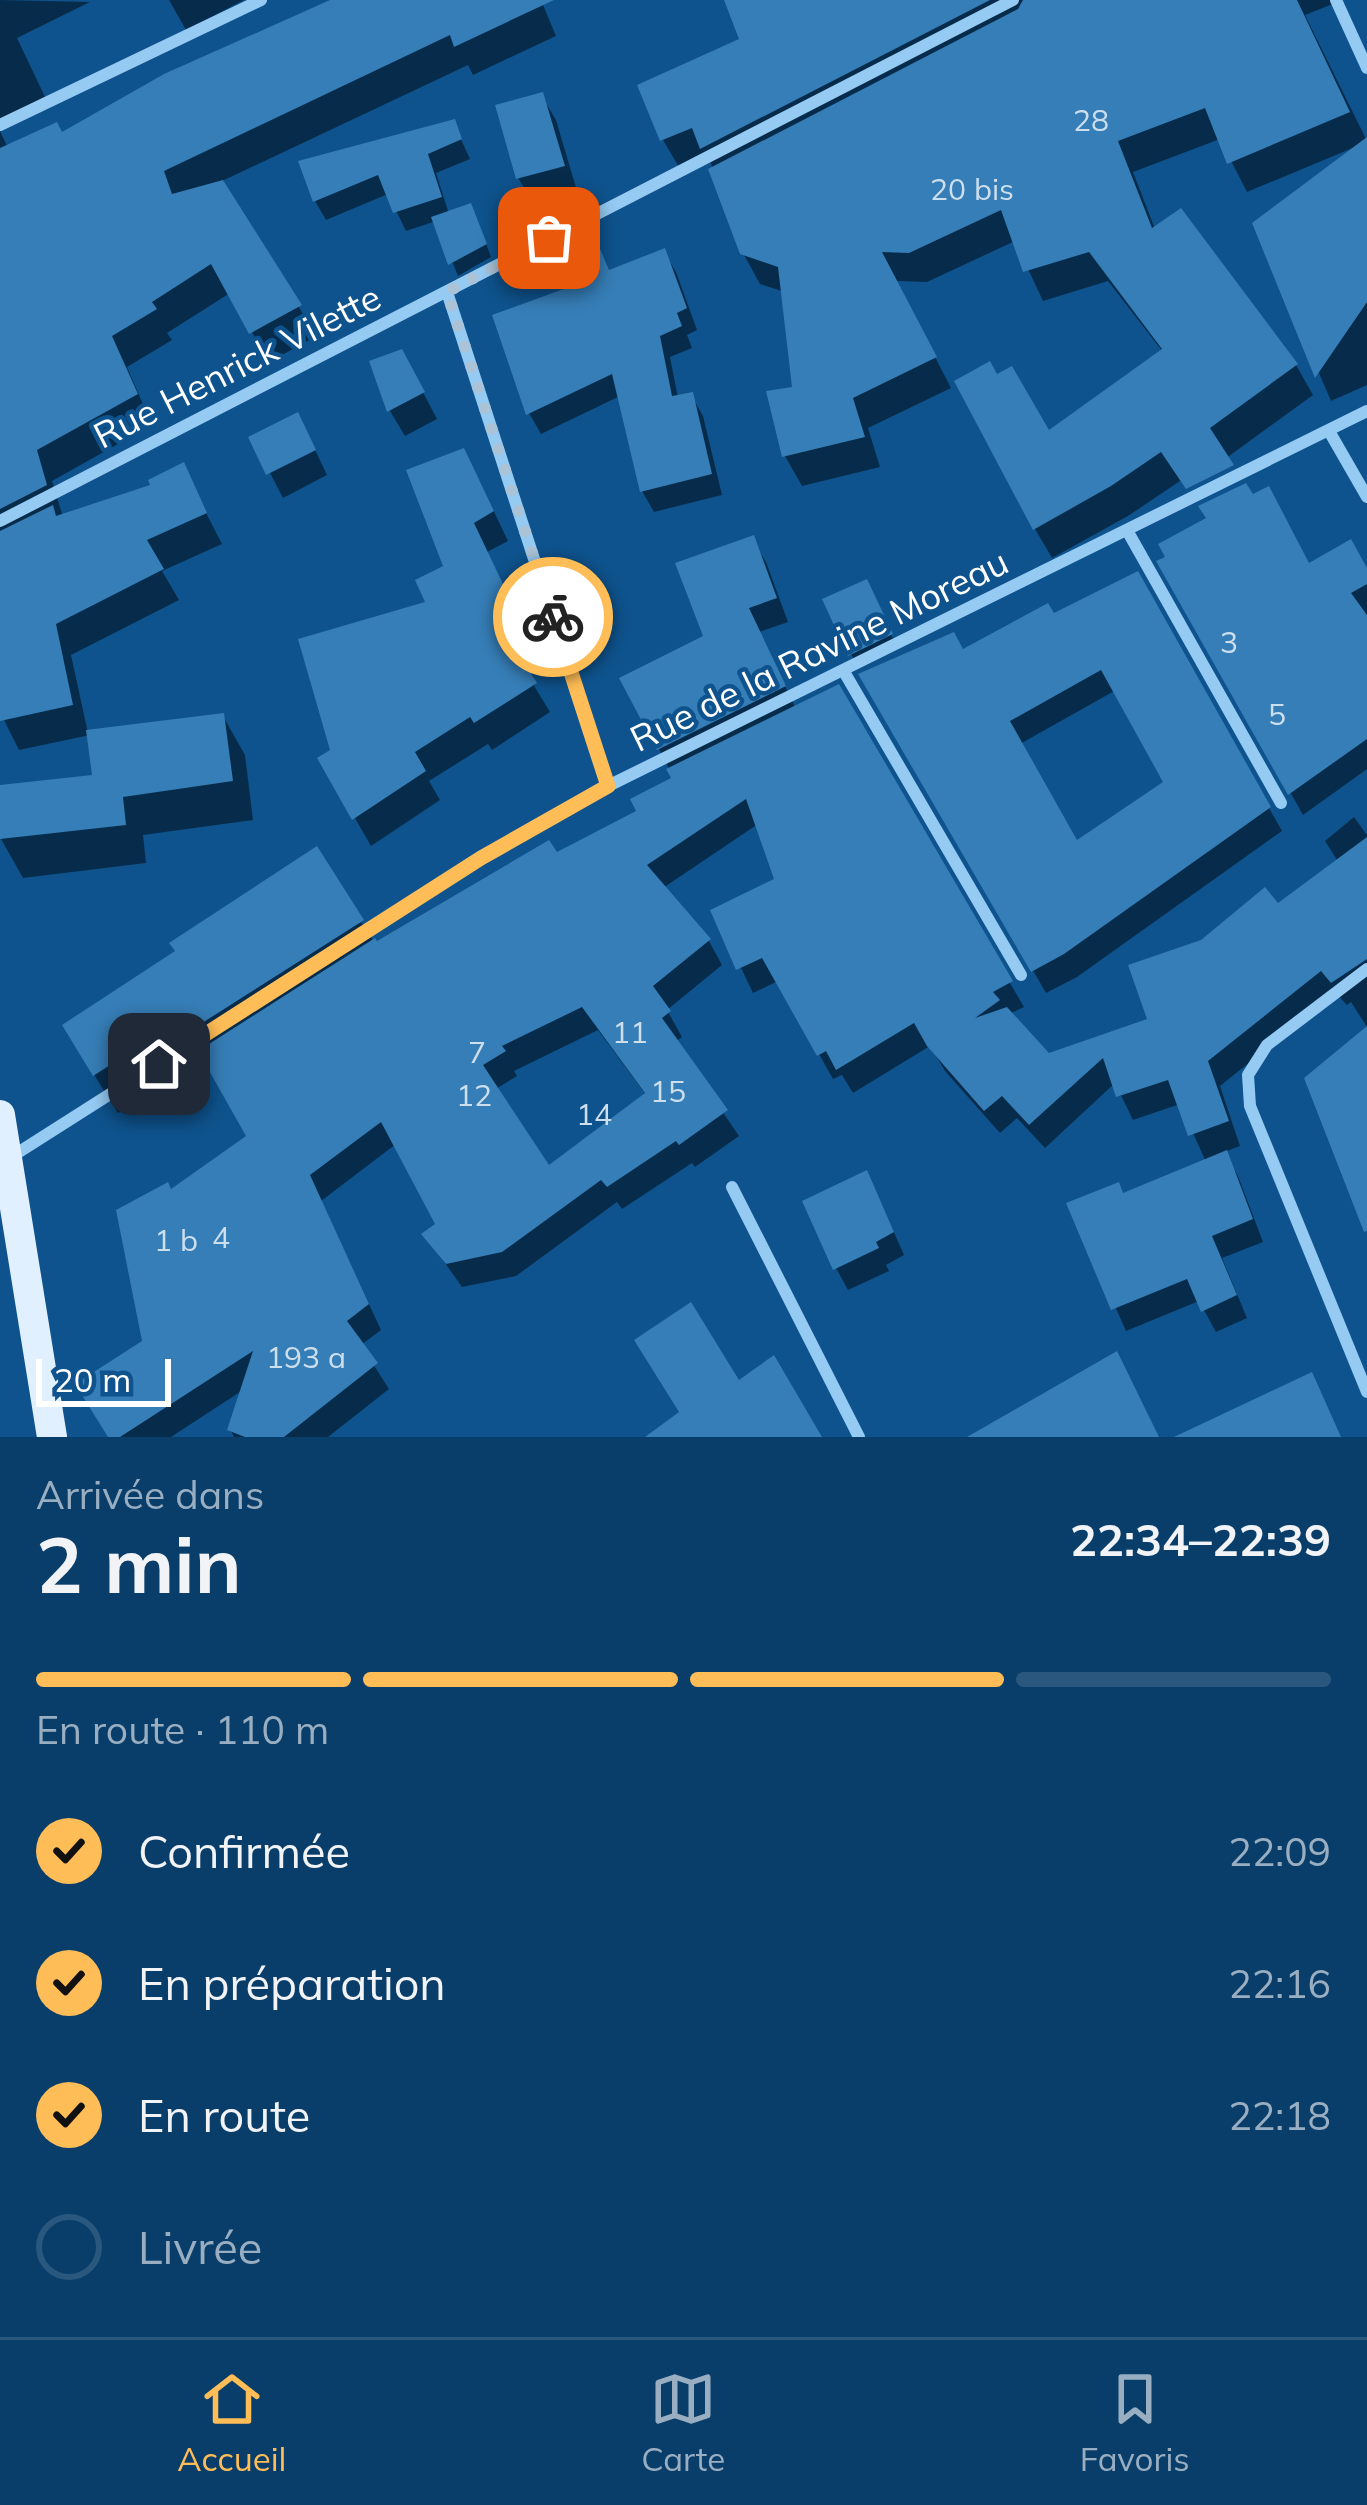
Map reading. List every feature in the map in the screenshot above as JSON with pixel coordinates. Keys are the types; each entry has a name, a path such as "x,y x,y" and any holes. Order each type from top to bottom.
{"main road":[{"path":"0,1115 52,1437"}],"street":[{"path":"0,125 261,0"},
{"name":"Rue Henrick Vilette","path":"0,521 1012,0"},
{"path":"1336,0 1367,68"},
{"path":"447,292 608,786"},
{"name":"Rue de la Ravine Moreau","path":"7,1160 481,858 608,786 1367,411"},
{"path":"1329,431 1367,497"},
{"path":"1127,532 1281,803"},
{"path":"843,670 1021,976"},
{"path":"1367,969 1267,1045 1248,1076 1250,1106 1367,1391"},
{"path":"732,1187 859,1437"}],"building":[{"path":"330,0 554,0 454,47 450,35 164,171 172,194 223,180 302,305 249,334 211,264 152,302 157,309 112,336 138,394 37,450 47,485 0,509 0,148 57,122 62,132 164,74"},
{"path":"724,0 990,0 700,149 692,128 660,141 637,85 739,39"},
{"path":"1023,0 1297,0 1350,112 1227,164 1205,108 1118,141 1152,228 1181,208 1298,364 1210,428 1234,465 1186,489 1161,452 1033,530 954,381 990,361 997,374 1012,366 1049,430 1162,349 1089,252 1023,272 1001,210 909,253 882,252 937,357 853,398 865,437 782,457 766,391 792,387 778,267 740,254 708,169 1018,9"},
{"path":"543,92 565,166 516,179 495,105"},
{"path":"455,119 462,139 428,154 442,197 393,213 378,175 313,202 298,161"},
{"path":"1367,137 1367,302 1315,378 1252,223"},
{"path":"471,203 487,244 448,265 431,217"},
{"path":"595,237 609,270 665,248 687,308 677,313 682,326 660,336 672,396 693,392 712,474 640,492 612,374 526,415 492,315 572,286 558,255"},
{"path":"402,349 425,392 387,412 369,361"},
{"path":"298,412 316,450 266,475 248,437"},
{"path":"464,448 494,511 474,523 513,605 493,615 537,683 474,723 470,717 415,752 426,771 352,820 317,758 330,750 298,639 425,602 415,580 443,566 406,470"},
{"path":"184,462 207,513 147,540 164,569 56,624 73,705 0,721 0,531 53,505 56,516 150,485 148,480"},
{"path":"1246,483 1253,494 1269,486 1309,563 1351,539 1367,568 1367,584 1351,593 1367,615 1367,739 1288,795 1156,561 1165,557 1158,544 1206,518 1198,506"},
{"path":"754,535 777,598 749,608 786,686 657,750 619,678 703,636 675,563"},
{"path":"1138,571 1271,807 1064,954 1031,972 858,674 954,632 963,649 1048,603 1054,613","holes":["1101,670 1163,782 1077,840 1010,721"]},
{"path":"867,579 893,634 848,656 822,599"},
{"path":"839,684 1013,981 993,992 1000,1000 975,1018 1007,1007 1049,1053 1147,1019 1128,965 1201,940 1265,887 1278,903 1367,837 1367,959 1331,983 1321,971 1208,1061 1229,1121 1188,1136 1168,1080 1116,1097 1103,1058 1029,1125 1002,1096 984,1111 927,1046 914,1023 836,1070 826,1051 817,1056 762,958 736,970 710,910 774,879 746,799 647,865 711,939 653,986 671,1011 662,1018 728,1110 607,1187 601,1180 502,1252 446,1264 421,1234 435,1224 381,1122 310,1175 369,1304 347,1321 378,1363 284,1437 245,1437 227,1430 253,1351 120,1437 108,1437 75,1384 142,1341 116,1210 168,1182 171,1189 246,1136 198,1051 375,938 549,840 557,852 636,811 630,799 671,778 666,769","holes":["582,1007 645,1093 549,1165 483,1065 506,1051 502,1046"]},
{"path":"224,713 233,781 123,797 126,825 0,839 0,785 92,775 86,730"},
{"path":"317,846 364,920 188,1032 181,1020 93,1076 62,1025 175,951 169,943"},
{"path":"1367,1026 1367,1231 1364,1232 1304,1078"},
{"path":"1227,1150 1253,1219 1212,1236 1237,1295 1201,1312 1187,1279 1111,1310 1066,1203 1119,1182 1123,1193"},
{"path":"867,1170 894,1232 876,1242 879,1248 833,1270 802,1201"},
{"path":"691,1302 739,1380 774,1355 822,1437 645,1437 679,1412 634,1340"},
{"path":"1117,1351 1159,1437 967,1437"},
{"path":"1312,1372 1341,1437 1174,1437"}],"way so far":[{"path":"549,238 447,292 553,617"}],"route":[{"path":"159,1064 481,858 608,786 553,617"}]}
